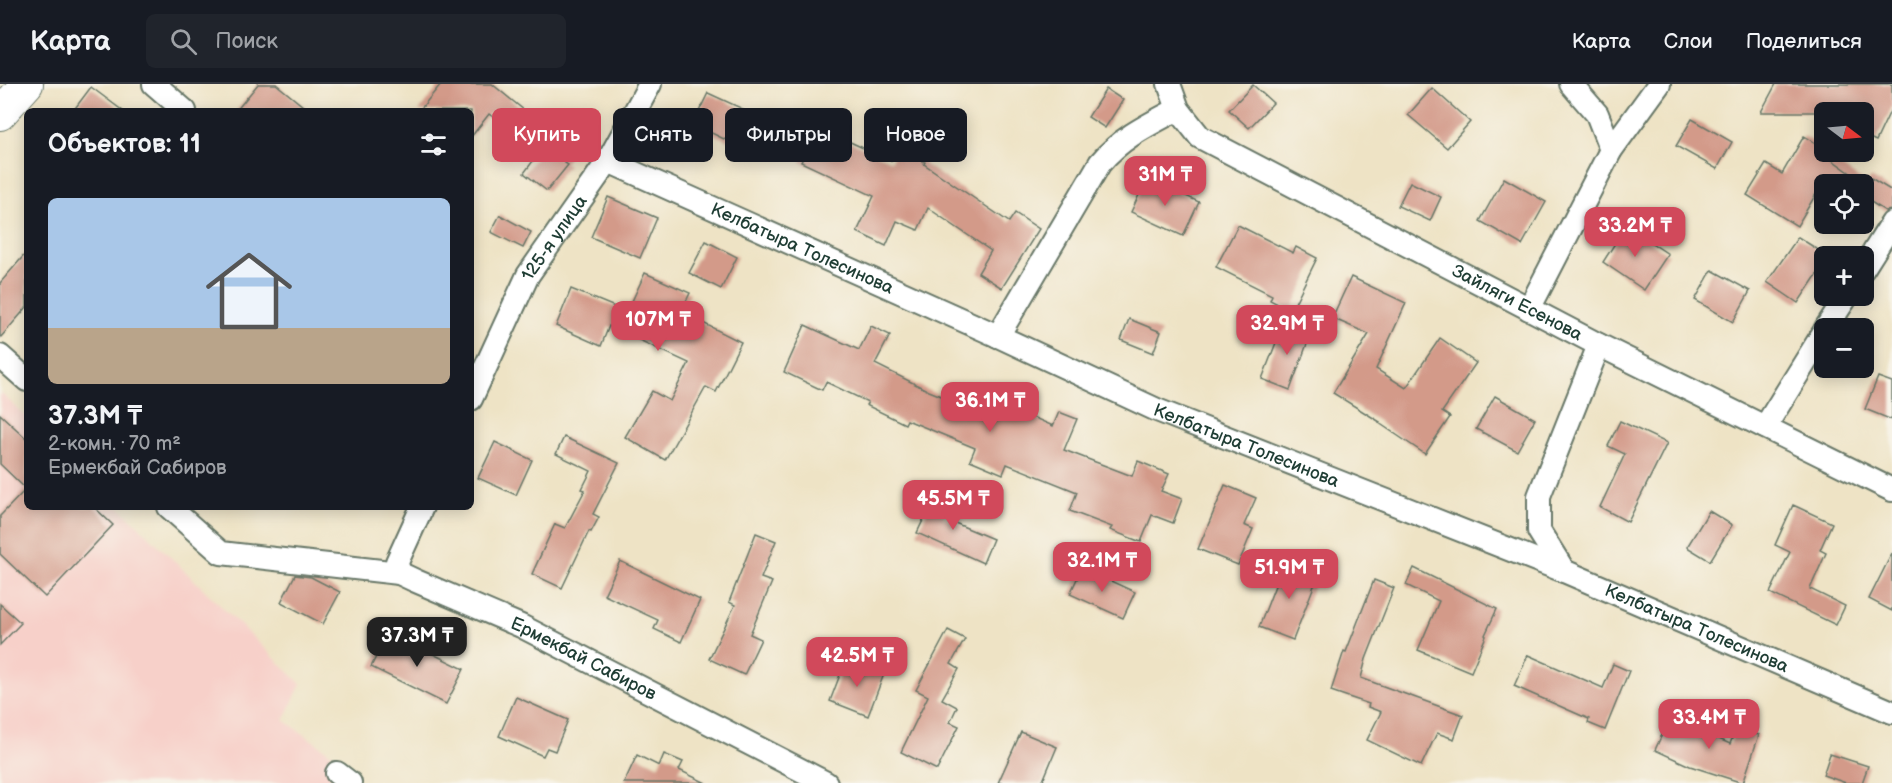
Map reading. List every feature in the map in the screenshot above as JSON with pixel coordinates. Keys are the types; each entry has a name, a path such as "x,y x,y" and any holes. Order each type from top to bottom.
{"street":[{"path":"0,114 27,84"},
{"path":"154,84 182,108"},
{"name":"125-я улица","path":"474,392 528,275 608,160 650,84"},
{"name":"Зайляги Есенова","path":"1169,84 1178,110 1200,137 1599,345 1892,490"},
{"path":"1571,84 1597,114 1611,150"},
{"path":"1529,309 1611,150 1659,84"},
{"path":"998,336 1100,163 1113,148 1140,129 1178,110"},
{"name":"Келбатыра Толесинова","path":"608,160 1157,410 1564,571 1892,712"},
{"path":"1874,252 1892,223"},
{"path":"1564,571 1539,531 1539,496 1599,345"},
{"path":"1765,427 1814,348"},
{"path":"0,356 24,377"},
{"name":"Ермекбай Сабиров","path":"172,510 221,553 399,573 521,626 825,783"},
{"path":"399,573 397,562 421,510"}],"shaded area":[{"path":"0,392 24,415 24,510 122,510 301,684 284,720 340,760 327,783 0,783"}],"building":[{"path":"258,84 276,84 305,108 238,108"},
{"path":"441,84 492,84 521,108 492,108 492,116 489,114 474,133 474,108 421,108"},
{"path":"1776,84 1892,84 1892,107 1876,141 1874,140 1874,102 1814,102 1814,112 1761,112"},
{"path":"1253,85 1273,103 1249,128 1229,110"},
{"path":"91,87 119,108 75,108"},
{"path":"1432,88 1470,122 1447,148 1408,115"},
{"path":"1106,89 1123,100 1105,128 1088,117"},
{"path":"708,93 741,108 725,108 725,140 713,134 713,108 701,108"},
{"path":"1692,119 1732,142 1717,169 1676,146"},
{"path":"1804,136 1814,142 1814,162 1835,162 1852,174 1814,174 1814,197 1797,226 1747,195 1766,164 1782,174"},
{"path":"852,143 864,148 864,162 925,162 924,164 1009,222 1015,213 1039,229 1002,288 978,273 991,251 928,208 918,230 897,221 886,246 857,232 874,196 801,162 852,162"},
{"path":"532,162 566,162 568,165 547,191 524,173"},
{"path":"1147,178 1199,202 1183,236 1131,212"},
{"path":"1504,178 1546,202 1522,245 1480,221"},
{"path":"1874,180 1892,191 1892,210 1885,211 1874,204"},
{"path":"1410,182 1441,197 1430,221 1398,206"},
{"path":"608,197 657,218 640,258 591,237"},
{"path":"500,215 531,232 523,248 491,232"},
{"path":"1238,225 1293,253 1296,247 1317,258 1291,311 1270,300 1272,295 1216,267"},
{"path":"1626,226 1668,254 1644,290 1603,262"},
{"path":"1798,237 1814,247 1814,279 1798,303 1767,282"},
{"path":"706,241 737,257 721,289 689,273"},
{"path":"24,255 24,310 0,338 0,283"},
{"path":"1712,270 1750,291 1733,322 1695,300"},
{"path":"645,273 690,293 681,312 741,342 716,392 706,387 665,460 625,437 652,391 670,401 689,363 609,326 601,346 556,326 571,289 627,312"},
{"path":"1351,277 1406,303 1376,369 1406,388 1440,338 1476,363 1442,412 1450,417 1425,454 1380,422 1333,393 1369,334 1332,318"},
{"path":"1129,319 1161,332 1153,353 1121,340"},
{"path":"1284,322 1311,333 1290,390 1262,379"},
{"path":"805,325 859,350 871,326 890,335 875,364 929,391 989,415 995,401 1053,426 1059,412 1077,419 1064,450 1132,476 1138,461 1169,474 1161,491 1182,499 1173,523 1152,515 1141,542 1110,530 1112,527 1070,511 1077,492 1007,464 1003,474 970,460 975,448 907,420 905,424 866,405 868,402 826,382 822,390 784,372"},
{"path":"1878,377 1892,382 1892,420 1865,409"},
{"path":"1495,396 1535,419 1517,451 1476,429"},
{"path":"0,414 24,436 24,487 0,464"},
{"path":"1620,421 1667,443 1628,522 1600,507 1625,454 1608,446"},
{"path":"564,437 619,463 593,514 599,517 591,532 589,531 562,588 532,574 555,524 565,528 585,490 582,489 591,471 556,454"},
{"path":"495,442 532,460 516,495 478,478"},
{"path":"1225,485 1256,498 1244,525 1253,529 1238,565 1198,549"},
{"path":"938,489 953,496 943,518 993,539 983,563 917,533"},
{"path":"24,491 24,510 97,510 113,525 45,597 0,554 0,516"},
{"path":"1793,505 1832,523 1820,550 1826,553 1810,589 1845,606 1836,625 1770,593 1790,552 1775,545"},
{"path":"1709,511 1732,525 1710,561 1687,547"},
{"path":"756,533 776,541 761,578 772,582 750,634 761,639 744,675 709,659 735,605 729,602"},
{"path":"1892,553 1892,611 1869,599"},
{"path":"1285,560 1319,573 1293,640 1259,627"},
{"path":"620,561 700,600 681,642 654,629 658,620 604,595"},
{"path":"1082,568 1135,592 1123,618 1070,594"},
{"path":"1414,568 1497,609 1471,672 1418,650 1439,601 1406,585"},
{"path":"295,575 311,577 340,592 323,624 281,602"},
{"path":"1374,580 1394,588 1366,659 1361,678 1463,715 1454,739 1437,733 1421,766 1367,740 1381,712 1368,707 1369,704 1331,691 1344,651 1346,652"},
{"path":"0,604 21,623 0,645"},
{"path":"948,630 965,639 951,664 959,669 942,699 957,707 950,722 959,726 937,770 901,752 928,696 916,690"},
{"path":"388,632 464,669 446,704 371,667"},
{"path":"1528,655 1603,688 1613,664 1629,671 1605,730 1588,723 1589,719 1514,686"},
{"path":"846,659 884,674 868,716 830,701"},
{"path":"516,697 568,720 555,751 547,748 543,756 499,736"},
{"path":"1670,717 1730,744 1736,728 1759,735 1743,783 1690,766 1655,750"},
{"path":"1021,732 1057,747 1042,783 998,783"},
{"path":"664,754 683,762 679,770 706,783 624,783 637,755 659,766"},
{"path":"1830,754 1868,766 1862,783 1846,783 1823,775"}]}
